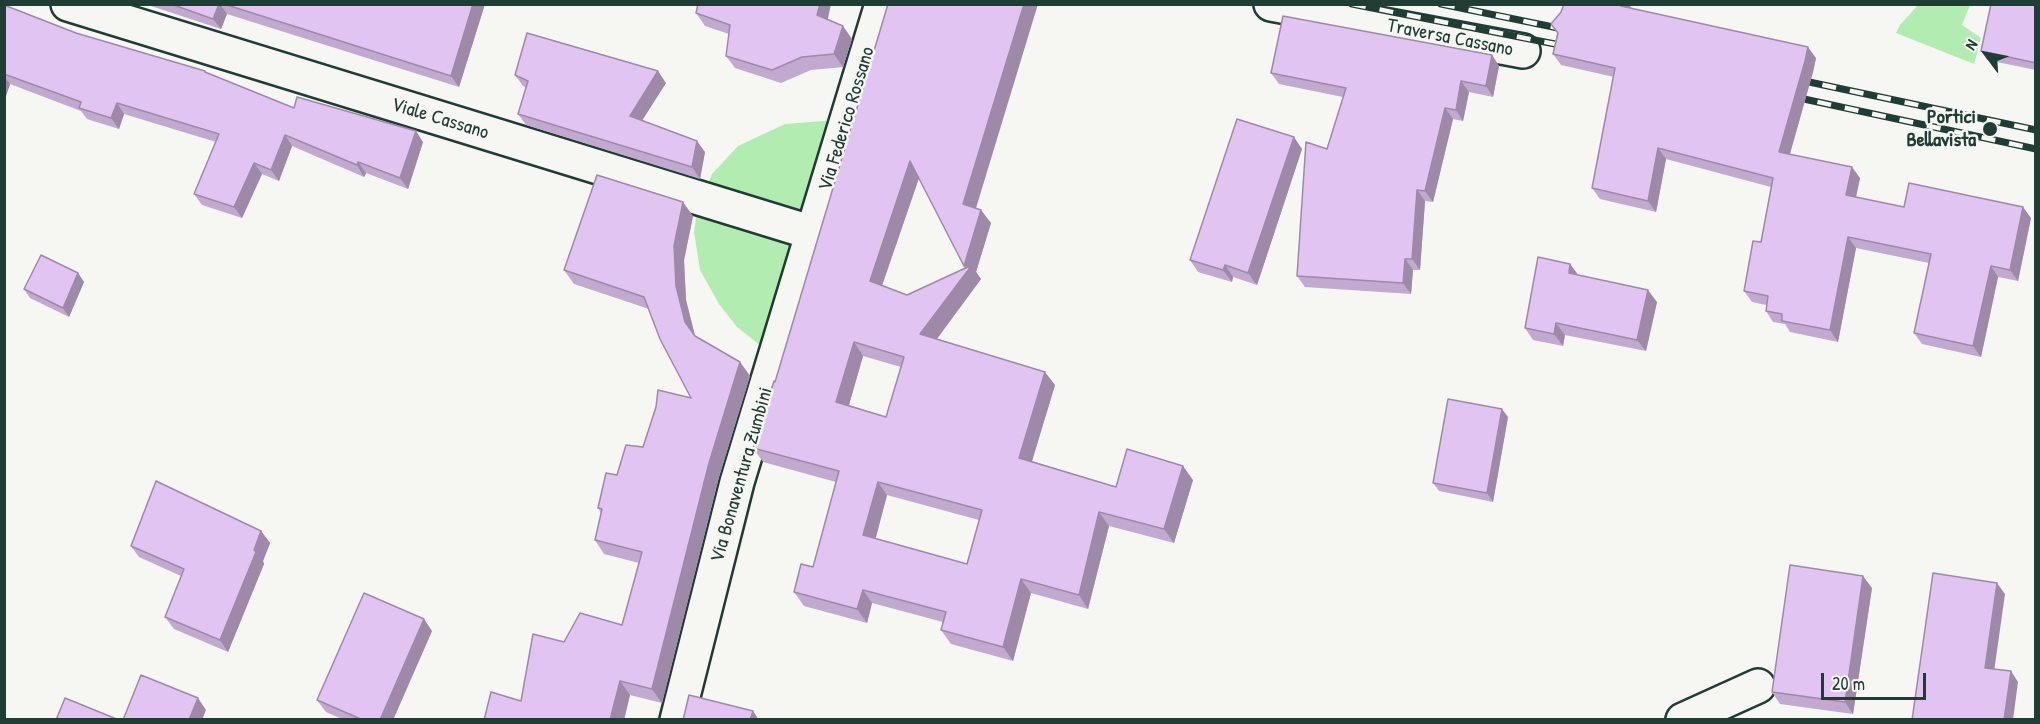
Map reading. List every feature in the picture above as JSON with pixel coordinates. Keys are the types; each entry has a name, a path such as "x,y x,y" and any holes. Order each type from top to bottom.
{"street":[{"name":"Viale Cassano","path":"68,4 813,233"},
{"name":"Via Federico Rossano","path":"813,233 882,4"},
{"name":"Traversa Cassano","path":"1270,4 1522,51"},
{"name":"Via Bonaventura Zumbini","path":"677,720 737,482 813,233"},
{"path":"1683,720 1758,686"}],"green space":[{"path":"1918,5 1970,5 1962,25 1981,38 1974,64 1896,33"},
{"path":"836,120 765,349 737,327 719,304 700,270 694,232 697,211 712,174 738,146 785,124"}],"building":[{"path":"171,4 219,4 213,19"},
{"path":"224,4 473,4 451,76"},
{"path":"698,4 820,4 817,15 843,26 834,54 802,57 772,70 726,56 730,25 696,13"},
{"path":"888,4 1024,4 963,204 981,210 964,266 910,161 870,281 907,295 972,265 920,334 1045,372 1019,458 1116,487 1127,449 1183,466 1164,529 1099,512 1079,595 1021,579 1003,647 941,630 946,612 863,590 857,609 794,592 801,564 813,567 839,471 753,448 775,382","holes":["854,342 904,357 886,417 836,402","878,482 982,510 967,564 863,535"]},
{"path":"1564,4 1622,4 1621,6 1808,47 1779,152 1852,167 1846,195 1904,207 1909,183 2023,207 2010,270 1991,266 1973,346 1914,333 1931,254 1848,237 1830,330 1782,321 1782,314 1766,311 1768,296 1744,291 1753,241 1761,242 1773,178 1658,148 1648,201 1592,188 1615,68 1553,54 1558,33 1551,24 1561,12"},
{"path":"1991,4 2036,4 2036,63 1981,51"},
{"path":"4,5 76,33 205,71 294,108 297,97 416,131 400,178 358,162 357,165 285,135 271,170 254,163 234,207 194,194 219,134 117,103 111,118 79,108 81,102 4,74"},
{"path":"1283,16 1492,55 1486,86 1461,81 1456,110 1445,108 1425,191 1417,190 1412,259 1405,259 1403,283 1297,276 1306,142 1327,149 1346,88 1271,73"},
{"path":"527,33 658,71 630,116 697,141 692,167 518,114 528,81 515,75"},
{"path":"1237,119 1294,137 1248,273 1225,265 1223,270 1190,260"},
{"path":"597,175 683,202 674,246 676,286 685,322 695,336 740,362 709,463 652,689 620,681 610,720 484,720 491,692 521,701 533,634 564,642 580,613 622,625 642,552 595,540 602,509 598,508 606,473 617,475 626,445 643,447 656,407 658,390 691,398 660,339 644,297 564,270"},
{"path":"41,255 78,273 63,308 24,289"},
{"path":"1538,257 1570,264 1569,273 1648,290 1637,340 1556,323 1554,334 1525,328"},
{"path":"1448,399 1502,409 1487,493 1433,483"},
{"path":"156,481 261,531 254,550 256,552 220,640 165,617 184,569 131,546"},
{"path":"1790,565 1863,576 1845,702 1772,692"},
{"path":"1933,573 1997,583 1985,668 2011,671 2004,720 1912,720"},
{"path":"364,593 424,619 380,720 363,720 317,700"},
{"path":"141,675 198,698 189,720 123,720"},
{"path":"689,695 753,711 750,720 683,720"},
{"path":"65,698 119,720 56,720"}],"railway":[{"path":"1352,4 1555,44"},
{"path":"1441,4 1558,28"},
{"path":"1795,79 2036,130"},
{"path":"1790,96 2036,149"}],"place":[{"name":"Portici Bellavista","path":"1990,129"}]}
